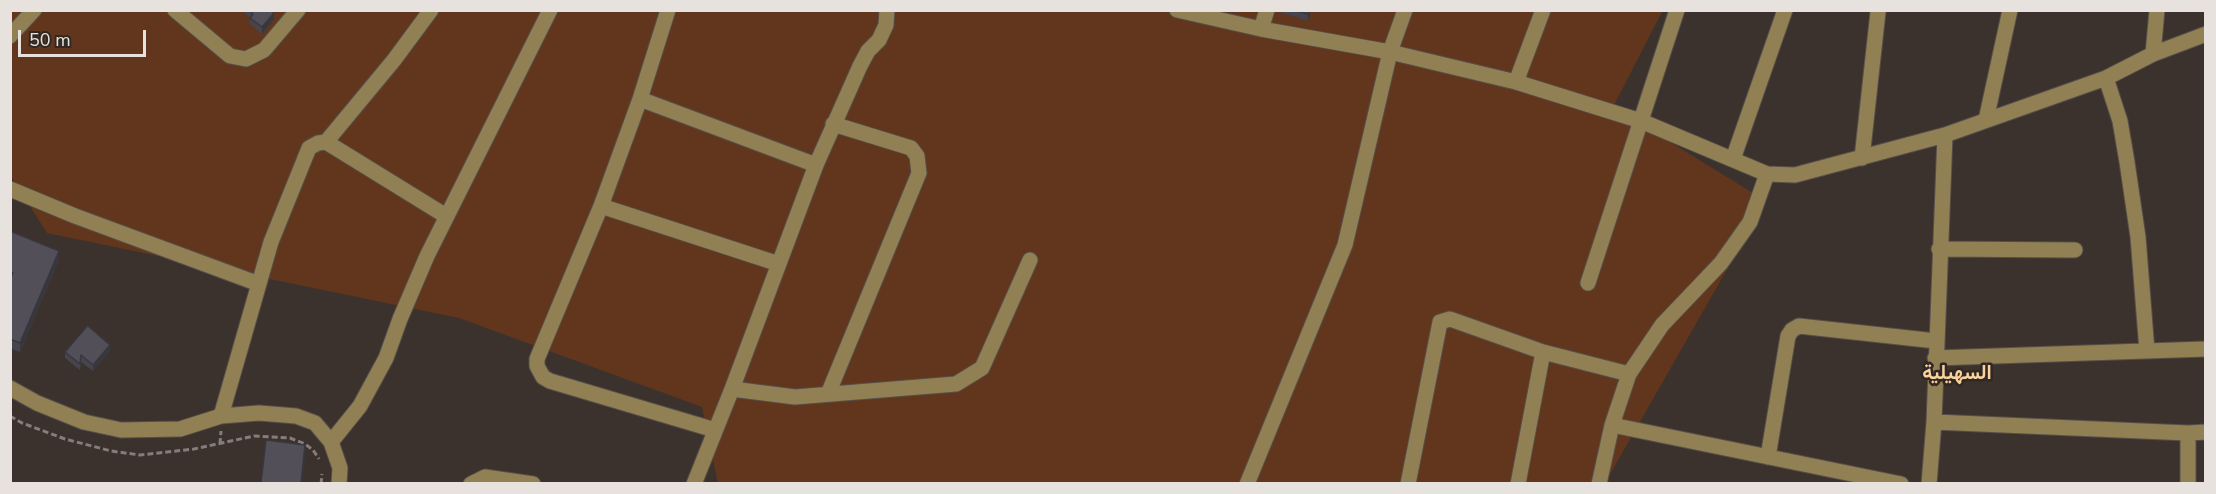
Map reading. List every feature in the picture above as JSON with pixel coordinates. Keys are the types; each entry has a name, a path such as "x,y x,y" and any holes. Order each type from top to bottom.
{"street":[{"path":"10,36 33,10"},
{"path":"176,10 230,56 246,59 264,50 298,10"},
{"path":"326,142 394,60 430,10"},
{"path":"332,442 360,406 386,358 426,256 550,10"},
{"path":"668,10 640,99 601,206 537,359 537,366 543,377 715,430"},
{"path":"694,483 732,389 816,165 860,66 868,51 879,40 886,25 887,10"},
{"path":"1177,10 1261,29 1390,52 1516,82 1641,121 1767,174 1796,175 1945,135 2106,78 2152,54 2205,34"},
{"path":"1261,29 1267,10"},
{"path":"1246,483 1345,245 1390,52 1405,10"},
{"path":"1516,82 1543,10"},
{"path":"1588,284 1677,10"},
{"path":"1733,159 1785,10"},
{"path":"1986,120 2010,10"},
{"path":"2152,54 2157,10"},
{"path":"1862,158 1878,12"},
{"path":"2106,78 2120,122 2138,237 2147,351"},
{"path":"640,99 816,165"},
{"path":"828,394 919,173 917,156 911,148 833,124"},
{"path":"1929,483 1934,423 1945,135"},
{"path":"221,416 271,242 309,148 326,142 446,216"},
{"path":"1599,483 1612,425 1629,374 1662,325 1721,263 1750,222 1767,174"},
{"path":"10,189 75,216 259,284"},
{"path":"601,206 779,264"},
{"path":"1939,249 2075,250"},
{"path":"732,389 795,397 956,384 982,368 1030,260"},
{"path":"1408,483 1440,322 1450,319 1543,352 1629,374"},
{"path":"1768,457 1788,336 1792,330 1799,326 1936,341"},
{"path":"1935,358 2205,349"},
{"path":"1518,483 1543,352"},
{"path":"10,388 37,403 84,422 121,430 180,429 221,416 259,413 296,416 315,423 332,442 340,468 339,483"},
{"path":"1934,423 2205,432"},
{"path":"1612,425 1901,483"},
{"path":"2188,433 2188,483"},
{"path":"471,483 485,477 533,483"}],"shaded area":[{"path":"1663,10 1613,107 1766,201 1605,483 718,484 702,407 459,318 47,233 11,176 11,11"}],"building":[{"path":"249,10 271,10 274,13 262,27 250,18 253,14"},
{"path":"1295,10 1309,10 1308,14"},
{"path":"10,231 59,251 20,343 10,339 10,279 13,273 10,272"},
{"path":"88,325 110,345 93,365 81,355 80,364 65,352"},
{"path":"266,440 305,445 301,483 261,483"}],"district":[{"name":"السهيلية","path":"1957,374"}]}
